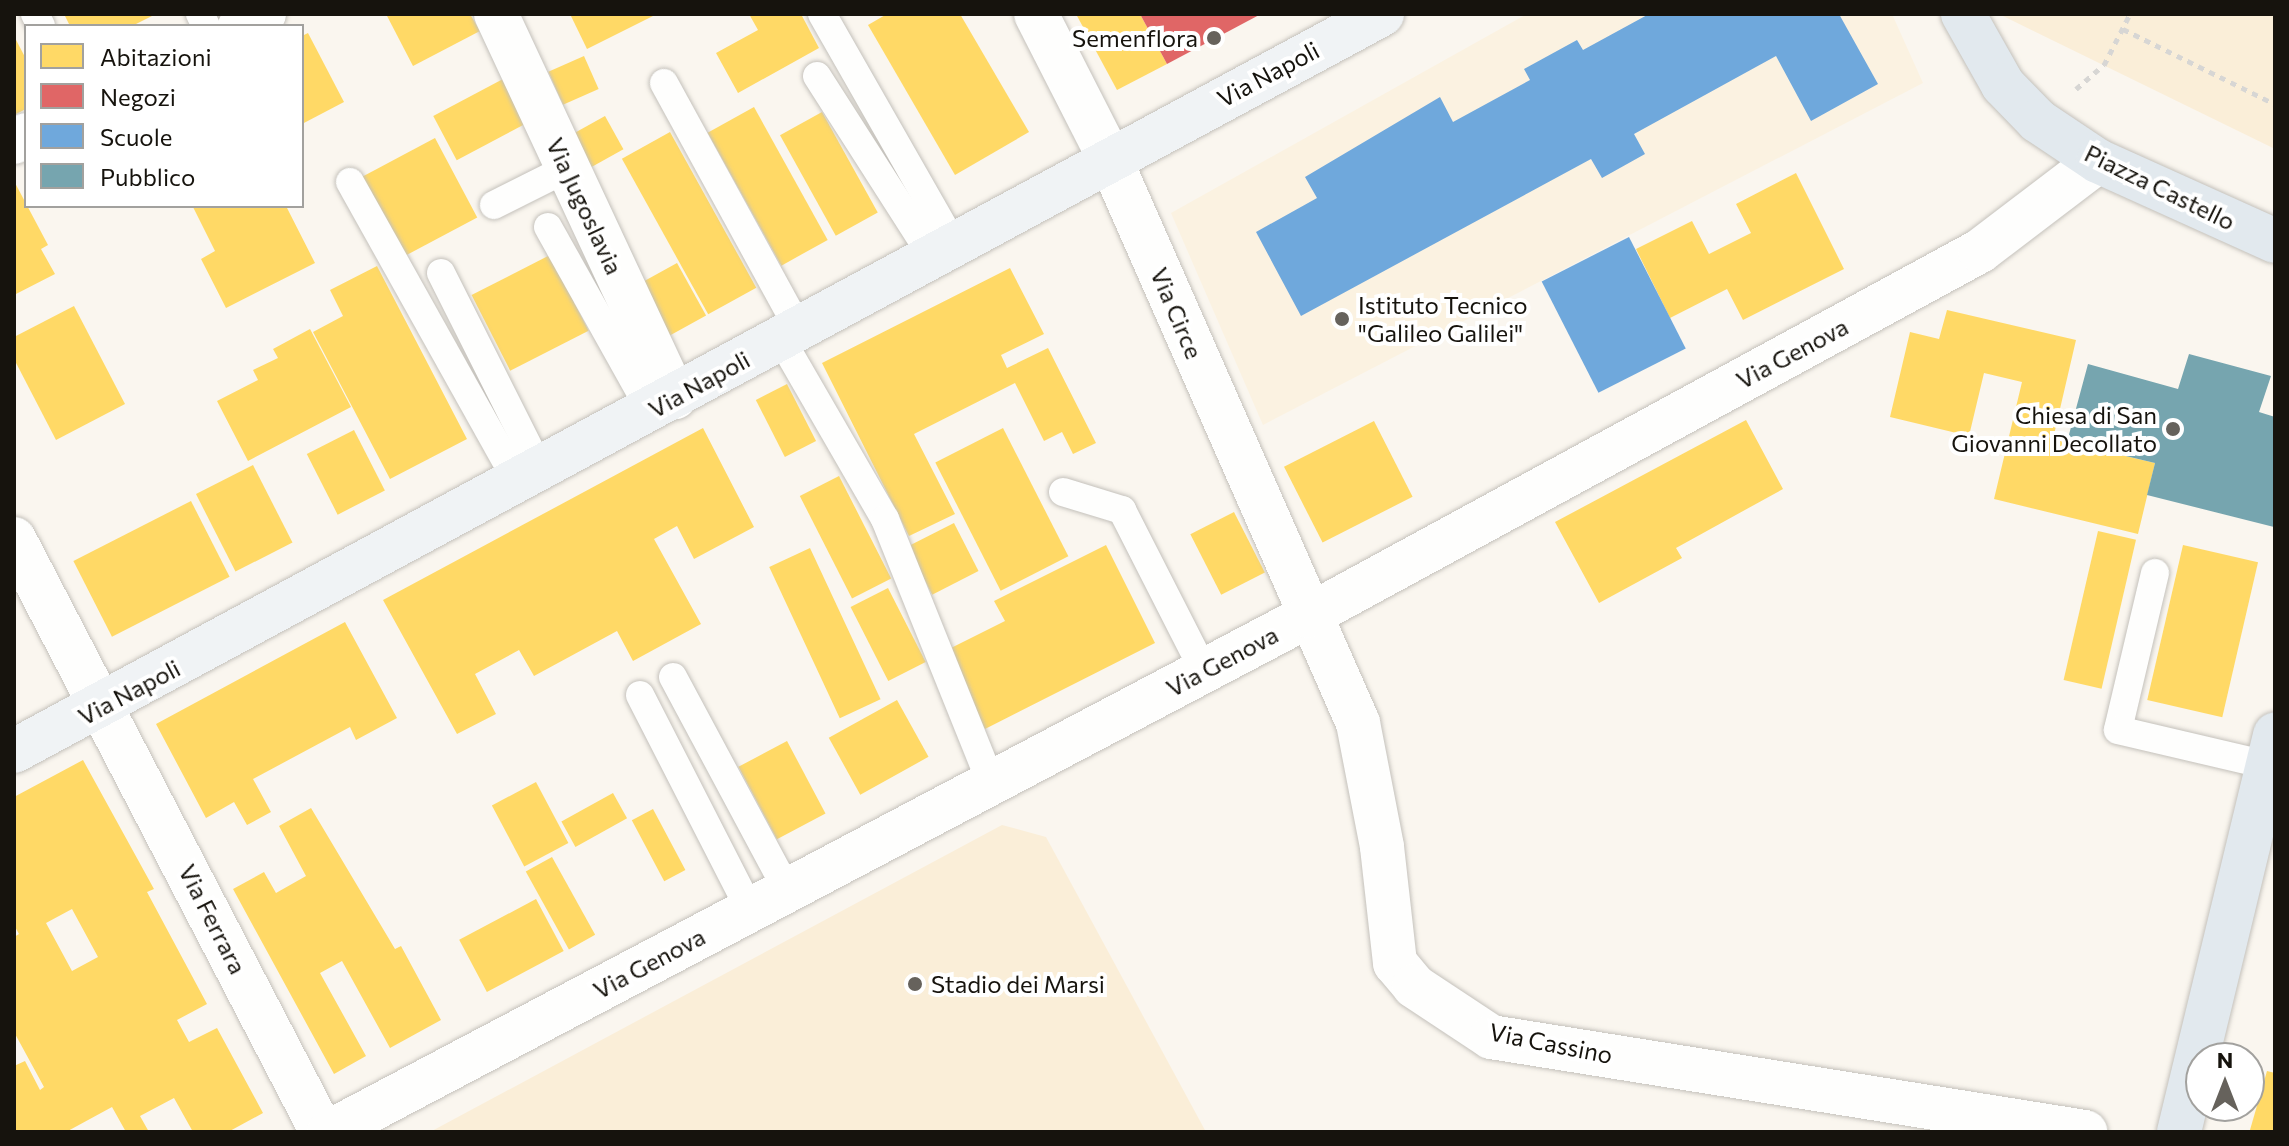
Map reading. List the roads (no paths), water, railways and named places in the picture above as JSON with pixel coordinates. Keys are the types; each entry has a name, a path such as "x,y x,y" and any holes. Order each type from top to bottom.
{"main road":[{"name":"Via Napoli","path":"14,751 104,706 1382,14"},
{"name":"Piazza Castello","path":"1963,14 2003,85 2038,121 2098,161 2275,241"},
{"path":"2179,1132 2271,749"}],"street":[{"path":"244,24 264,14"},
{"name":"Via Jugoslavia","path":"496,14 568,168 663,404"},
{"name":"Via Circe","path":"1036,14 1110,159 1308,616"},
{"name":"Via Genova","path":"329,1132 1308,616 1980,251 2098,161"},
{"name":"Via Ferrara","path":"14,539 104,706 322,1132"},
{"name":"Via Cassino","path":"1308,616 1358,723 1382,847 1395,963 1414,986 1456,1015 1491,1037 2085,1132"}],"lane":[{"path":"822,14 943,250"},
{"path":"817,76 943,250"},
{"path":"664,83 885,519 991,783"},
{"path":"494,205 568,168"},
{"path":"350,182 529,476"},
{"path":"548,227 663,404"},
{"path":"441,273 529,476"},
{"path":"1063,492 1122,510 1204,671"},
{"path":"2155,573 2118,730 2271,749"},
{"path":"673,677 769,900"},
{"path":"640,695 769,900"}],"place":[{"name":"Semenflora","path":"1214,38"},
{"name":"Istituto Tecnico \"Galileo Galilei\"","path":"1342,319"},
{"name":"Chiesa di San Giovanni Decollato","path":"2173,429"},
{"name":"Stadio dei Marsi","path":"915,984"}]}
